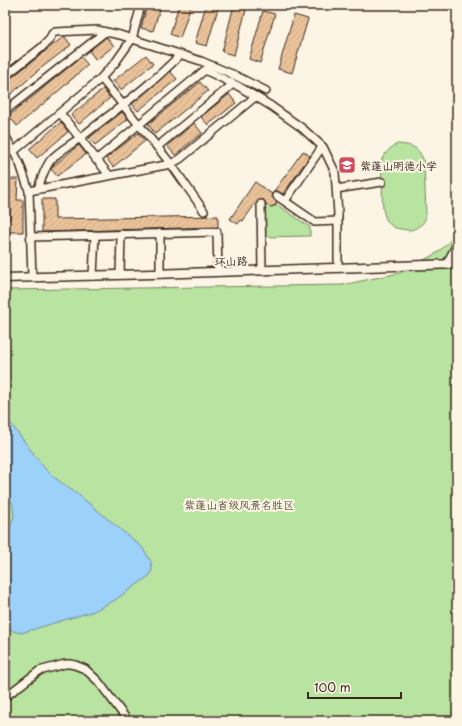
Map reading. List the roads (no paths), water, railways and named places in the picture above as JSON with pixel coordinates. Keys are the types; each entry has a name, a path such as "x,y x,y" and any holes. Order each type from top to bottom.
{"main road":[{"name":"环山路","path":"5,278 457,264"}],"street":[{"path":"13,152 101,78 115,63 132,39 141,5"},
{"path":"5,76 41,48 50,39 54,32 97,30 120,35 201,61 266,91"},
{"path":"5,111 106,32"},
{"path":"38,189 43,173 51,160 168,68 180,55"},
{"path":"96,160 206,70 271,106 302,128 322,146 335,172 338,221 338,268"},
{"path":"101,78 171,164 204,211"},
{"path":"157,147 233,84"},
{"path":"29,191 171,164 180,159 255,97"},
{"path":"60,113 109,176"},
{"path":"6,139 20,164 29,191 32,277"},
{"path":"285,201 322,146"},
{"path":"336,189 382,182"},
{"path":"277,196 315,222 338,221"},
{"path":"261,204 262,271"},
{"path":"31,237 218,232 218,272"},
{"path":"160,233 160,274"},
{"path":"120,275 121,234"},
{"path":"93,276 95,235"},
{"path":"446,265 457,244"},
{"path":"6,696 39,671 65,664 75,664 85,669 98,681 128,721"}],"water":[{"path":"5,415 46,470 142,547 151,562 152,570 149,576 115,600 94,611 21,633 13,631 5,625 5,534 9,531 14,516 12,502 5,489"}],"place":[{"name":"紫蓬山明德小学","path":"347,165"}],"park label":[{"name":"紫蓬山省级风景名胜区","path":"239,504"}]}
